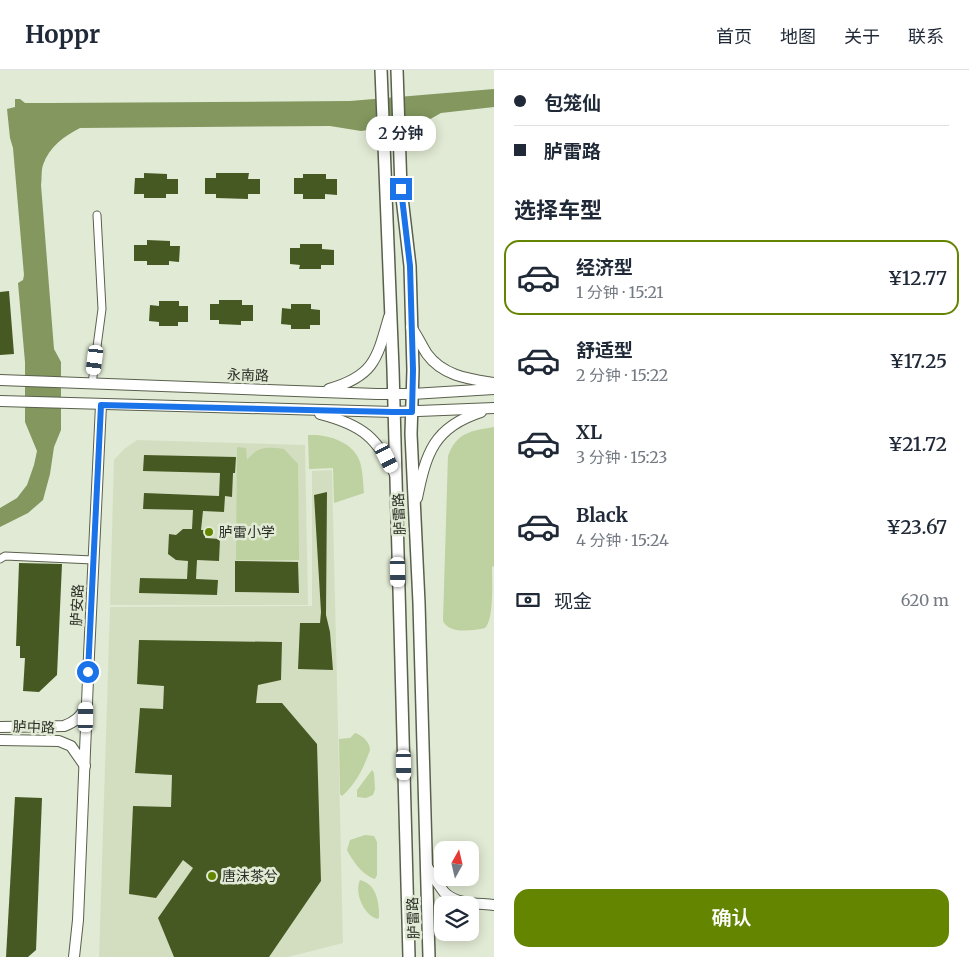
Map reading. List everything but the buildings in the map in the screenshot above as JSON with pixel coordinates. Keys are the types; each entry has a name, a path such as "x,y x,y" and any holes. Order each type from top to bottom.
{"main road":[{"name":"胪雷路","path":"381,70 391,311 409,957"},
{"name":"胪雷路","path":"396,70 401,189 410,266 414,511 419,604 429,957"},
{"path":"320,391 345,384 361,376 380,348 391,311"},
{"path":"411,326 427,354 438,366 458,377 494,383"},
{"name":"永南路","path":"5,381 393,394 494,388"},
{"path":"0,401 393,412 494,408"},
{"name":"胪安路","path":"74,957 78,920 101,405"},
{"path":"414,511 423,467 439,437 446,429 458,421 494,408"},
{"path":"305,410 329,416 366,433 380,447 396,476"},
{"name":"胪中路","path":"0,726 64,726 74,722 82,715 87,706"},
{"name":"胪中路","path":"0,740 59,741 71,746 85,766"},
{"path":"426,865 449,896 470,902 494,905"}],"street":[{"path":"92,384 102,309 97,214"},
{"path":"0,559 5,556 93,560"}],"shaded area":[{"path":"494,89 494,107 441,113 425,122 361,131 330,126 80,128 53,147 43,165 41,185 54,349 61,362 61,430 54,447 50,474 43,500 28,513 0,527 0,508 17,498 27,485 37,451 25,422 25,362 18,283 23,280 24,275 13,148 7,109 15,107 15,99 20,99 25,103 350,101"},
{"path":"494,427 494,566 492,567 490,617 485,628 468,631 455,630 443,621 448,456 460,437 478,430"},
{"path":"308,435 338,440 352,449 360,462 364,493 334,503 333,468 309,469"},
{"name":"胪雷小学","path":"137,440 305,445 308,605 110,605 114,460 124,449"},
{"path":"237,447 246,448 247,460 255,452 263,448 284,449 298,464 299,560 236,560"},
{"path":"332,470 343,943 288,957 99,957 110,607 312,606 312,471"},
{"path":"355,733 365,739 369,744 370,750 359,775 342,796 340,794 339,739 350,738"},
{"path":"372,770 374,773 375,789 373,795 366,798 357,797 357,790"},
{"path":"365,835 374,836 377,842 377,875 375,879 362,871 347,850 350,840"},
{"path":"360,880 366,882 376,895 378,919 368,913 359,897 358,885"}],"place":[{"name":"胪雷小学","path":"209,532"},
{"name":"唐沫茶兮","path":"212,876"}],"route":[{"path":"88,672 101,405 412,412 413,370 410,266 401,189"}]}
